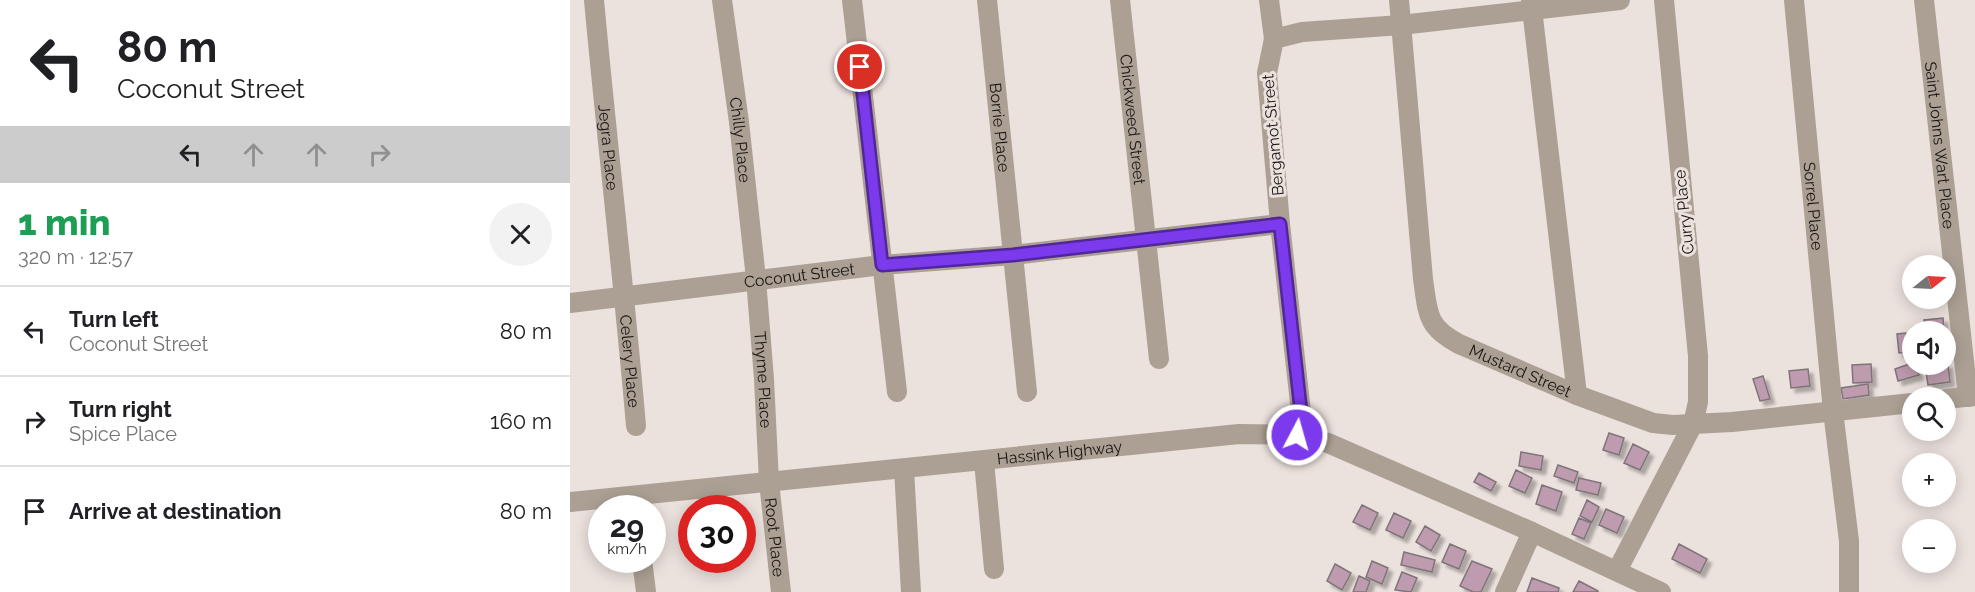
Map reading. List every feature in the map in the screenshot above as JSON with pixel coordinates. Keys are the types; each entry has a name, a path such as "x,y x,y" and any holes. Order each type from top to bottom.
{"street":[{"name":"Jegra Place","path":"594,0 625,296"},
{"name":"Chilly Place","path":"722,0 739,122 756,279"},
{"path":"852,0 897,392"},
{"name":"Borrie Place","path":"987,0 1027,392"},
{"name":"Chickweed Street","path":"1120,0 1159,359"},
{"name":"Bergamot Street","path":"1269,0 1274,39 1267,72 1280,224 1301,412 1297,435"},
{"name":"Mustard Street","path":"1399,0 1423,279 1429,317 1442,336 1577,395 1653,423 1673,425 1732,423 1902,404"},
{"path":"1274,39 1302,32 1401,24 1532,5 1620,0"},
{"name":"Curry Place","path":"1617,571 1693,424 1698,390 1698,356 1664,0"},
{"name":"Sorrel Place","path":"1794,0 1833,411 1849,540 1849,592"},
{"name":"Saint Johns Wart Place","path":"1924,0 1972,396"},
{"path":"1532,5 1577,395"},
{"name":"Coconut Street","path":"570,303 756,279 882,265 1013,255 1280,224"},
{"name":"Thyme Place","path":"756,279 769,482"},
{"name":"Celery Place","path":"625,296 636,426"},
{"path":"1956,398 1972,396"},
{"name":"Hassink Highway","path":"666,497 769,482 1239,434 1297,435 1328,443 1532,532 1661,592"},
{"path":"984,461 994,569"},
{"path":"904,469 910,592"},
{"name":"Root Place","path":"769,482 781,592"},
{"name":"Hassink Highway","path":"570,502 588,502"},
{"path":"1505,592 1532,532"},
{"path":"644,573 646,592"}],"building":[{"path":"1943,318 1943,321 1924,321"},
{"path":"1902,333 1902,353 1899,353 1897,334"},
{"path":"1871,364 1872,382 1853,383 1852,365"},
{"path":"1902,367 1902,375 1919,375 1898,381 1895,369"},
{"path":"1808,369 1810,386 1791,388 1789,371"},
{"path":"1926,375 1949,375 1950,382 1928,385"},
{"path":"1763,376 1770,399 1760,401 1753,379"},
{"path":"1868,384 1869,395 1843,399 1841,388"},
{"path":"1609,433 1624,438 1619,455 1603,450"},
{"path":"1633,444 1649,452 1640,470 1624,463"},
{"path":"1521,452 1543,456 1541,470 1519,466"},
{"path":"1558,465 1578,472 1574,483 1554,476"},
{"path":"1516,470 1532,478 1525,493 1509,486"},
{"path":"1479,473 1496,482 1491,491 1474,482"},
{"path":"1579,478 1601,483 1598,495 1576,490"},
{"path":"1542,485 1562,492 1556,511 1536,504"},
{"path":"1587,500 1599,507 1592,522 1580,516"},
{"path":"1362,505 1378,513 1370,530 1353,522"},
{"path":"1606,509 1624,517 1617,533 1599,525"},
{"path":"1394,513 1411,521 1403,538 1386,530"},
{"path":"1579,518 1591,523 1584,539 1572,534"},
{"path":"1425,526 1440,535 1431,551 1416,542"},
{"path":"1450,544 1466,551 1459,569 1442,562"},
{"path":"1679,544 1707,559 1700,573 1672,559"},
{"path":"1404,552 1435,560 1432,572 1401,565"},
{"path":"1372,561 1388,568 1382,584 1366,577"},
{"path":"1472,561 1492,569 1481,592 1473,592 1460,586"},
{"path":"1335,564 1351,573 1342,590 1327,581"},
{"path":"1402,572 1417,578 1411,592 1395,590"},
{"path":"1359,576 1370,581 1366,592 1353,592"},
{"path":"1532,578 1559,588 1558,592 1527,592"},
{"path":"1579,581 1598,591 1598,592 1573,592"}],"route":[{"path":"860,67 882,265 1013,255 1280,224 1301,412 1297,435"}]}
